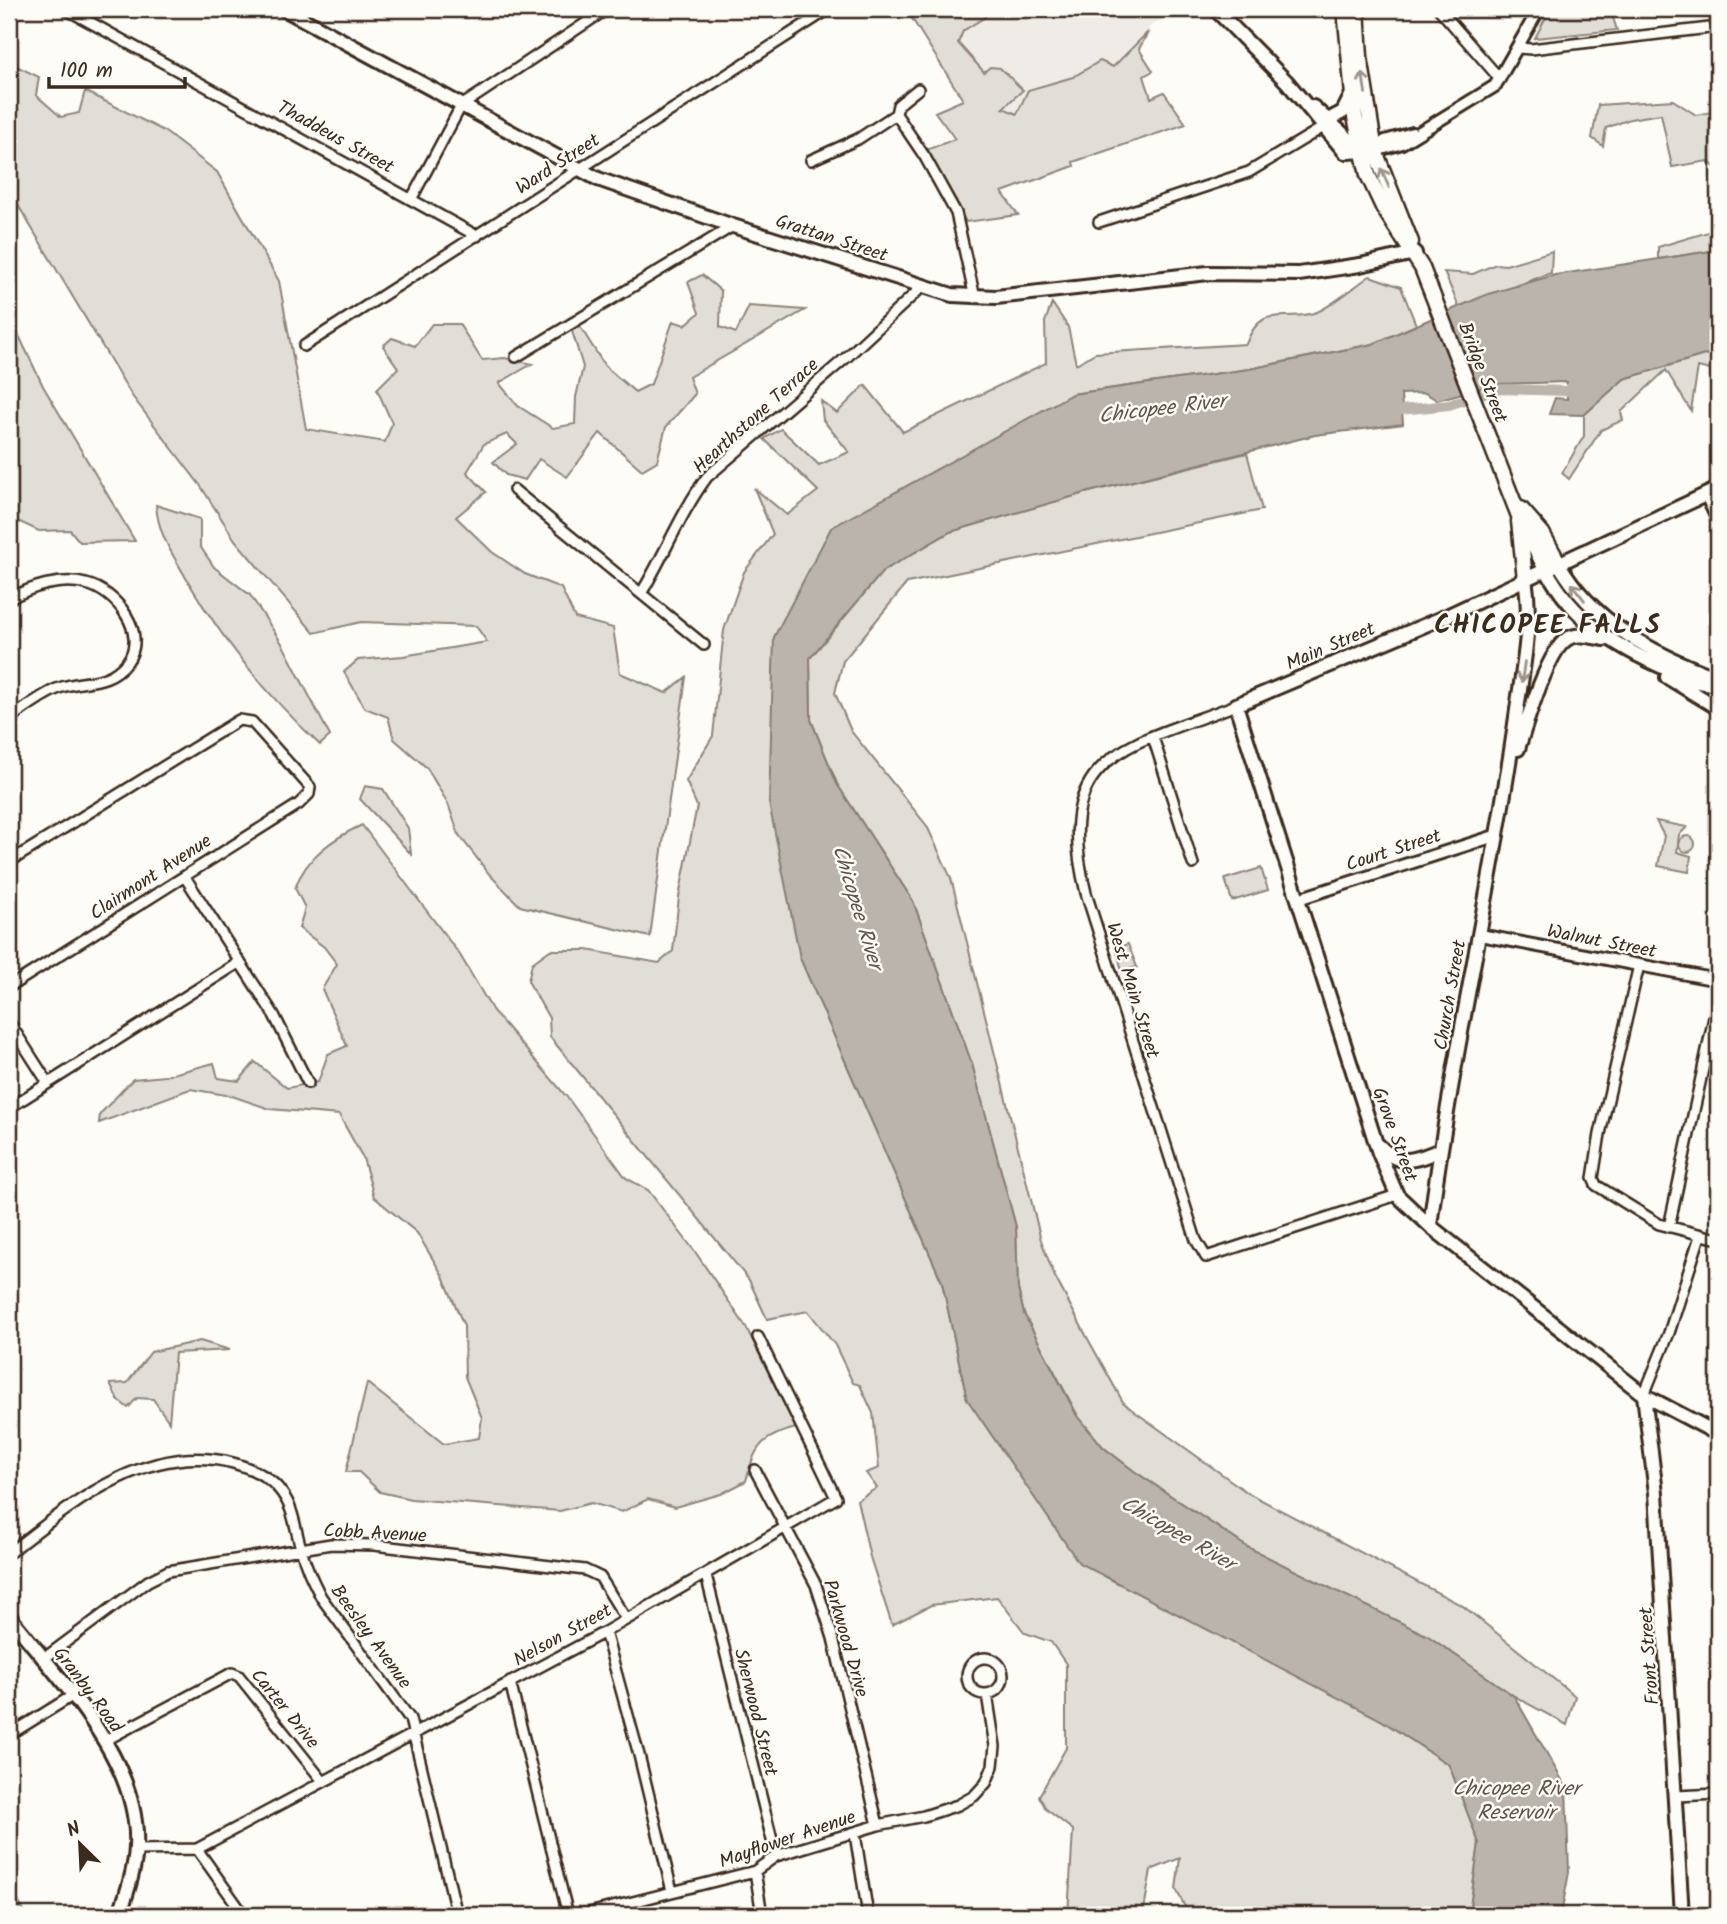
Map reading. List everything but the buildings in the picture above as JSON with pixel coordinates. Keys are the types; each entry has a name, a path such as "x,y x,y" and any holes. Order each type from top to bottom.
{"main road":[{"name":"Grattan Street","path":"284,9 598,179 922,287 975,298 1208,273 1299,274 1415,253"},
{"path":"1215,9 1290,85 1327,129 1369,151"},
{"path":"1345,9 1352,94 1369,151"},
{"path":"1357,9 1369,151"},
{"path":"1327,129 1343,112 1352,94"},
{"name":"Bridge Street","path":"1369,151 1371,184 1397,218 1415,253 1518,510 1552,566"},
{"path":"1713,492 1718,519"},
{"name":"Main Street","path":"1236,705 1449,615 1713,492"},
{"path":"1518,510 1525,579"},
{"path":"1552,566 1574,609 1609,640 1718,708"},
{"path":"1552,566 1612,625 1718,680"},
{"name":"Church Street","path":"1430,1226 1440,1150 1510,772 1526,647 1525,579"},
{"name":"Church Street","path":"1510,772 1528,716 1560,644 1580,635 1609,640"},
{"path":"1638,657 1698,681 1718,680"},
{"name":"Grove Street","path":"1236,705 1377,1144 1397,1195 1430,1226 1644,1395 1718,1434"},
{"path":"1377,1144 1390,1156 1403,1161 1415,1160 1440,1150"},
{"name":"Front Street","path":"1644,1395 1656,1493 1677,1796 1682,1915"},
{"name":"Granby Road","path":"9,1616 106,1740 125,1784 136,1850 119,1915"}],"street":[{"name":"Thaddeus Street","path":"66,9 477,236"},
{"path":"412,198 461,106 607,9"},
{"name":"Ward Street","path":"304,346 829,9"},
{"path":"1439,9 1500,79"},
{"path":"1369,151 1395,147 1485,93 1500,79 1539,9"},
{"path":"1518,48 1531,49 1718,27"},
{"path":"918,89 898,105 896,114 956,213 975,298"},
{"path":"811,160 858,139 896,114"},
{"path":"1098,222 1249,172 1327,129"},
{"path":"516,357 733,226"},
{"name":"Hearthstone Terrace","path":"642,592 677,531 689,502 707,477 848,356 922,287"},
{"path":"514,489 704,645"},
{"path":"9,599 41,586 60,583 86,584 115,599 127,616 134,643 131,656 113,674 100,682 58,688 9,719"},
{"name":"Main Street","path":"1114,756 1153,737 1236,705"},
{"name":"Clairmont Avenue","path":"9,862 217,732 246,719 289,760 310,787 309,794 299,804 9,987"},
{"path":"1153,737 1193,864"},
{"name":"West Main Street","path":"1114,756 1092,776 1080,800 1076,841 1079,866 1133,1047 1196,1240 1206,1257 1397,1195"},
{"name":"Court Street","path":"1298,899 1498,835"},
{"path":"185,877 274,1015 308,1083"},
{"name":"Walnut Street","path":"1480,935 1718,980"},
{"path":"9,1108 240,962"},
{"path":"1639,965 1632,982 1593,1166 1596,1185 1669,1227 1718,1239"},
{"path":"1669,1227 1718,999"},
{"path":"9,1022 48,1083"},
{"path":"1644,1395 1669,1333 1700,1236"},
{"name":"Nelson Street","path":"136,1850 197,1849 605,1632 836,1498 758,1337"},
{"name":"Beesley Avenue","path":"9,1553 75,1502 113,1480 153,1465 214,1460 242,1466 274,1483 282,1492 293,1515 300,1548 321,1597 406,1712 457,1915"},
{"name":"Parkwood Drive","path":"755,1471 816,1585 833,1638 878,1825"},
{"name":"Cobb Avenue","path":"43,1659 148,1581 168,1572 331,1544 374,1545 584,1570 600,1577 626,1619"},
{"name":"Sherwood Street","path":"706,1575 776,1856"},
{"path":"605,1632 639,1755 672,1891"},
{"path":"985,1658 996,1661 1003,1678 998,1688 987,1694 976,1691 967,1677 974,1661 985,1658"},
{"name":"Carter Drive","path":"106,1740 232,1673 239,1676 323,1780"},
{"path":"510,1682 568,1915"},
{"name":"Mayflower Avenue","path":"580,1915 755,1871 776,1856 878,1825 924,1816 958,1805 986,1783 993,1766 995,1746 987,1694"},
{"path":"9,1735 72,1696"},
{"path":"1677,1796 1718,1794"},
{"path":"855,1834 868,1915"},
{"path":"197,1849 244,1915"},
{"path":"755,1871 762,1915"}],"shaded area":[{"path":"906,9 1177,9 1148,28 1152,33 1139,49 1153,71 1144,76 1151,99 1164,92 1186,124 1073,162 1074,166 931,152 978,121"},
{"path":"906,9 984,9 985,17 963,31 958,43 984,72 990,67 1000,68 1023,90 1003,108 1017,114 1028,90 1073,77 1100,61 1113,67 1148,32 1139,49 1153,71 1144,76 1151,98 1164,92 1186,124 1073,162 1074,166 1002,192 1018,215 966,222 926,150 955,139 935,112 963,100"},
{"path":"1550,9 1610,9 1617,30 1535,38"},
{"path":"9,58 10,63 39,77 36,95 61,117 79,113 85,91 164,131 217,172 279,281 306,429 385,442 392,423 377,389 398,368 383,346 392,338 415,346 432,324 459,324 482,360 505,358 532,364 499,383 518,406 553,428 575,424 576,397 583,367 572,331 579,325 605,366 635,392 651,384 673,321 685,325 699,313 688,282 702,275 721,291 720,327 736,333 749,306 805,310 689,377 695,394 666,427 657,461 642,470 600,433 567,477 539,459 525,480 506,475 493,462 517,444 507,434 484,444 467,472 486,492 456,517 492,552 525,574 561,588 575,618 613,628 620,673 666,693 686,677 650,937 520,906 490,875 459,835 448,804 427,768 394,739 388,717 365,708 344,672 358,660 403,656 487,642 476,626 361,622 314,633 235,540 200,485 132,396 9,190"},
{"path":"1673,100 1696,115 1718,111 1718,170 1708,161 1672,167 1661,114 1630,119 1606,128 1603,146 1592,138 1598,105"},
{"path":"1718,229 1718,250 1658,259 1658,247"},
{"path":"1552,251 1551,273 1459,307 1444,272 1473,274 1496,264 1506,265"},
{"path":"1370,276 1401,287 1416,325 1373,344 1249,369 1072,394 774,637 800,958 942,1282 967,1399 1381,1720 1449,1765 1479,1843 1469,1915 1189,1915 1176,1889 1180,1858 1151,1870 1143,1915 1068,1915 1073,1830 1046,1809 1039,1796 1066,1748 1066,1664 1051,1642 1025,1633 997,1597 931,1605 892,1625 870,1557 857,1500 877,1488 866,1473 879,1468 873,1413 860,1385 853,1383 835,1345 808,1311 767,1319 749,1280 550,1037 549,1018 528,981 532,963 550,950 587,950 659,963 673,951 679,897 697,806 686,781 713,736 724,630 744,572 773,534 754,488 787,515 818,491 764,439 781,429 819,465 849,452 823,420 821,401 837,413 865,385 903,432 1046,363 1045,322 1052,303 1068,327 1076,364 1095,353 1246,344 1258,323 1274,316 1303,315 1320,311"},
{"path":"9,315 43,386 135,541 80,542 70,530 39,531 20,522 9,525 9,476 13,477 9,471"},
{"path":"1718,351 1718,372 1698,367 1691,411 1666,370 1621,412 1623,420 1601,430 1569,479 1562,473 1584,436 1584,415 1624,379"},
{"path":"1247,453 1262,510 907,583 843,661 835,693 851,731 927,826 951,878 1041,1240 1054,1275 1123,1402 1248,1493 1463,1606 1575,1696 1567,1725 1514,1696 1428,1636 1247,1547 1103,1447 1078,1416 1024,1314 1018,1289 1016,1227 972,1064 913,901 837,784 811,720 810,658 883,571 950,532 1085,493"},
{"path":"156,505 200,519 200,546 214,567 250,595 283,645 330,736 320,745 264,687 215,624 166,543"},
{"path":"365,786 383,789 408,828 411,854 360,799"},
{"path":"1656,821 1687,827 1679,835 1677,852 1691,856 1689,872 1658,866 1664,836"},
{"path":"362,825 460,955 493,1011 567,1097 626,1178 648,1190 696,1253 746,1327 796,1428 774,1435 761,1445 746,1481 721,1494 675,1507 648,1499 622,1512 591,1503 560,1511 411,1499 380,1492 359,1472 346,1472 367,1383 444,1444 479,1438 482,1418 465,1377 464,1326 443,1276 417,1233 374,1197 363,1158 339,1115 270,1109 232,1096 190,1089 99,1123 100,1114 133,1079 165,1076 214,1063 218,1078 239,1081 255,1062 287,1088 318,1082 328,1054 347,1046 322,989 337,964 324,947 299,928 305,908 295,888 306,867 322,850"},
{"path":"1687,836 1695,844 1687,852 1679,844"},
{"path":"1261,868 1268,890 1232,901 1225,879"},
{"path":"1128,944 1137,967 1122,971 1116,948"},
{"path":"200,1341 230,1350 175,1353 169,1422 153,1399 137,1398 128,1408 118,1400 110,1384 127,1383 151,1352"},
{"path":"9,1885 26,1915 9,1915"}],"water":[{"path":"1718,250 1718,351 1624,379 1584,415 1549,414 1555,398 1567,399 1567,382 1496,384 1437,400 1425,393 1401,394 1403,424 1315,435 1085,493 950,532 883,571 810,658 811,720 837,784 913,901 972,1064 1016,1227 1018,1289 1024,1314 1077,1416 1103,1447 1134,1471 1247,1547 1428,1636 1514,1696 1566,1787 1569,1872 1561,1915 1469,1915 1479,1843 1449,1765 1381,1720 1079,1563 967,1399 942,1282 800,958 769,803 774,637 831,528 1072,394 1249,369 1373,344 1488,294 1555,275"}],"waterway":[{"path":"1391,411 1449,405 1496,389 1567,391 1576,382"}],"district":[{"name":"CHICOPEE FALLS","path":"1548,624"}],"water label":[{"name":"Chicopee River","path":"1162,408"},
{"name":"Chicopee River","path":"858,907"},
{"name":"Chicopee River","path":"1178,1533"},
{"name":"Chicopee River Reservoir","path":"1516,1800"}]}
